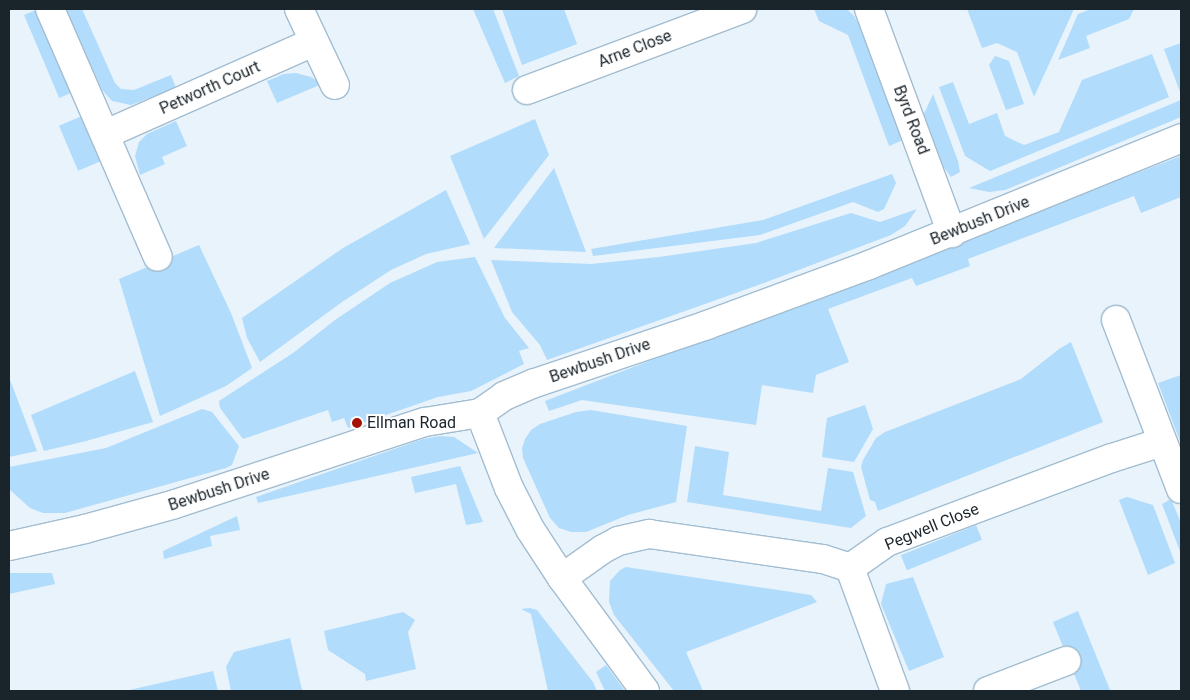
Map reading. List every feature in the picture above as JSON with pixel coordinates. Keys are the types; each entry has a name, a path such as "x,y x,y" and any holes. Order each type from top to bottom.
{"street":[{"path":"50,9 158,257"},
{"path":"299,9 335,84"},
{"name":"Arne Close","path":"527,90 742,9"},
{"name":"Byrd Road","path":"869,9 952,232"},
{"name":"Petworth Court","path":"106,134 314,42"},
{"name":"Bewbush Drive","path":"9,546 85,529 159,509 425,422 480,414 504,396 534,383 706,326 952,232 1181,138"},
{"path":"1116,320 1181,489"},
{"path":"480,414 513,496 530,529 562,578 645,691"},
{"name":"Pegwell Close","path":"850,568 887,542 1112,458 1162,442"},
{"path":"562,578 603,549 618,541 649,534 823,559 850,568 894,691"},
{"path":"988,691 1066,661"}],"shaded area":[{"path":"66,9 82,9 115,83 121,89 134,90 171,75 176,88 131,105 112,101 102,90"},
{"path":"473,9 493,9 519,76 505,83"},
{"path":"502,9 564,9 577,44 522,65"},
{"path":"814,9 847,9 854,16 863,32 903,140 889,146 848,35 819,21"},
{"path":"967,9 1074,9 1034,97 1017,52 997,43 982,48"},
{"path":"1091,9 1134,9 1129,19 1086,36 1090,48 1058,60 1078,14"},
{"path":"36,10 71,93 59,98 24,15"},
{"path":"1181,43 1181,92 1180,92 1164,49"},
{"path":"1152,54 1169,97 990,171 965,156 939,87 953,82 969,124 997,113 1005,136 1024,145 1059,132 1082,80"},
{"path":"995,56 1009,61 1024,104 1006,110 989,65"},
{"path":"296,73 311,77 322,84 277,103 267,81 284,74"},
{"path":"933,94 958,161 960,172 951,177 943,166 924,114"},
{"path":"1181,100 1181,117 1005,190 989,192 969,188"},
{"path":"82,116 101,161 78,171 59,126"},
{"path":"535,119 549,155 484,239 450,156"},
{"path":"176,121 187,146 162,157 165,164 140,175 135,156 139,142 147,134"},
{"path":"1181,156 1181,197 1141,213 1134,196 968,259 970,266 916,286 912,278 828,309 849,362 816,375 813,393 762,385 756,425 582,400 549,411 545,401"},
{"path":"554,168 586,252 494,248"},
{"path":"892,174 896,183 884,209 878,212 853,202 760,235 593,256 591,249 763,220"},
{"path":"446,190 470,244 426,254 391,270 342,302 260,362 247,338 242,318 343,248"},
{"path":"917,209 905,226 891,235 764,283 547,360 540,345 512,312 491,260 591,264 659,257 756,243 851,213 880,222"},
{"path":"199,245 231,313 252,368 226,386 160,416 119,279"},
{"path":"475,257 505,318 529,348 519,351 524,364 471,391 438,397 348,428 344,418 332,422 328,410 243,439 220,408 219,401 293,353 335,320 390,283 437,262"},
{"path":"1071,342 1103,422 878,511 875,502 870,500 861,467 876,438 885,432 1021,379 1059,349"},
{"path":"135,371 153,422 44,451 31,415"},
{"path":"1181,375 1181,444 1158,383"},
{"path":"9,377 37,451 9,457"},
{"path":"865,405 873,429 854,462 822,457 827,418"},
{"path":"202,409 212,412 239,446 232,465 226,468 65,513 43,513 30,508 9,489 9,467 106,448"},
{"path":"591,410 687,426 676,502 628,515 586,532 571,532 559,528 550,518 523,458 522,448 531,430 540,424 576,412"},
{"path":"440,436 454,437 478,453 258,503 256,497 423,439"},
{"path":"695,446 729,452 723,495 821,511 828,468 853,472 866,516 851,528 687,502"},
{"path":"460,466 483,522 466,525 456,484 415,493 411,477"},
{"path":"1127,497 1153,505 1175,563 1148,575 1119,500"},
{"path":"1171,499 1181,523 1181,554 1162,504"},
{"path":"237,516 240,530 210,536 212,546 164,559 163,551"},
{"path":"976,525 982,540 907,570 901,555"},
{"path":"626,567 811,595 817,602 686,652 703,691 674,691 614,615 609,602 610,581 620,570"},
{"path":"9,573 52,573 55,584 9,594"},
{"path":"913,577 944,657 909,671 881,604 886,584"},
{"path":"530,608 537,610 593,682 597,691 548,691 531,614 521,609"},
{"path":"1078,611 1110,690 1108,691 1081,691 1053,622"},
{"path":"403,612 415,620 408,632 416,669 366,681 365,674 328,650 324,631"},
{"path":"290,638 302,690 231,691 226,667 234,652"},
{"path":"606,665 625,691 605,691 596,672"},
{"path":"213,671 218,691 125,691"}],"place":[{"name":"Ellman Road","path":"357,423"}]}
